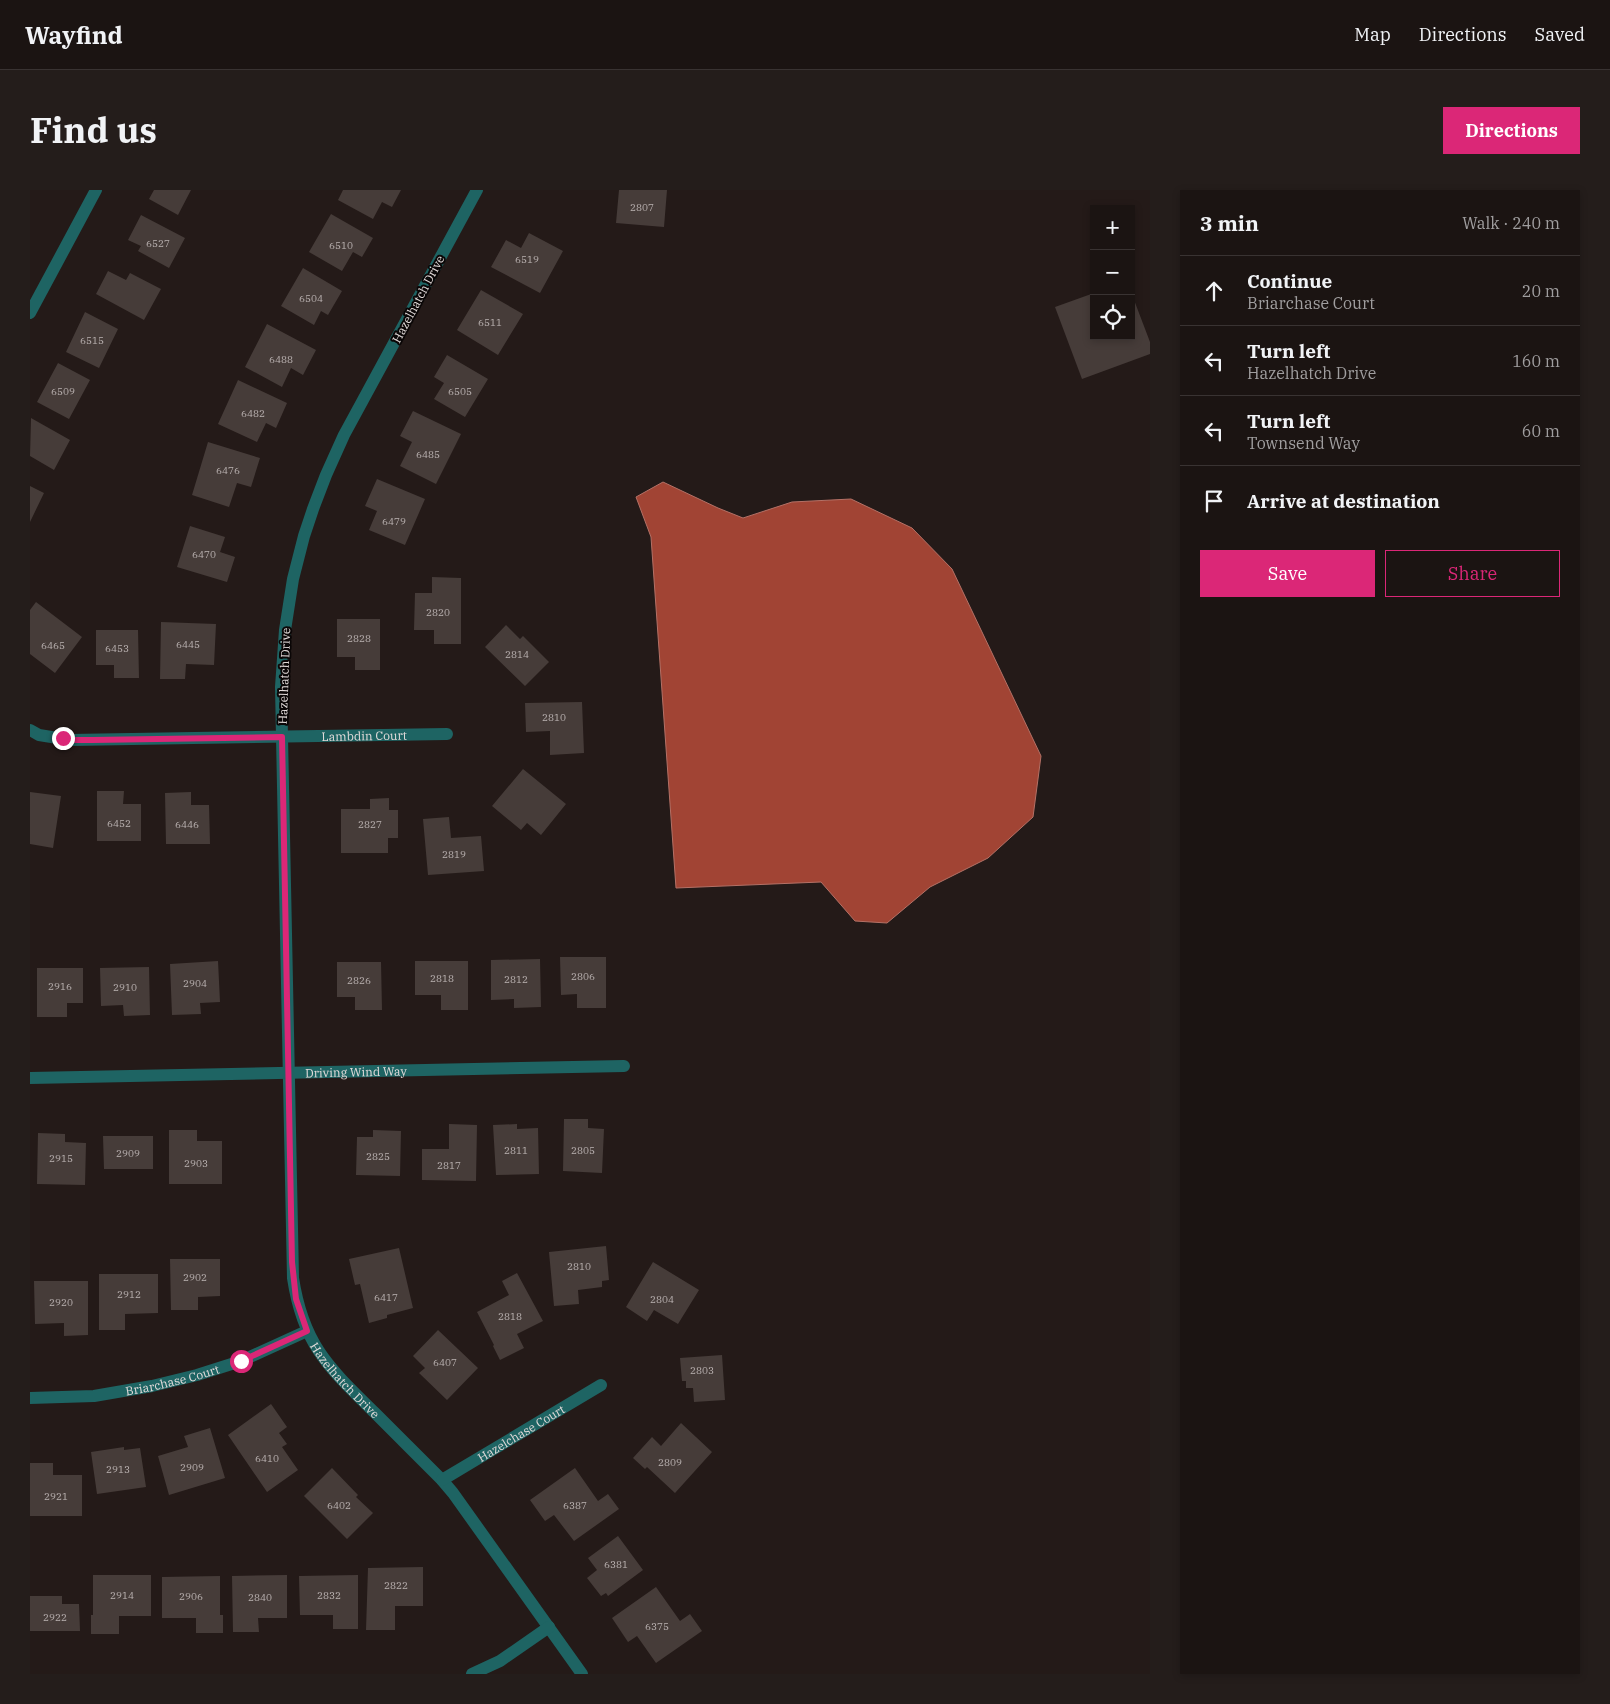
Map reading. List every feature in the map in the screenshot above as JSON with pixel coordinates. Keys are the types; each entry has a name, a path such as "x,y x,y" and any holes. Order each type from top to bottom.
{"street":[{"path":"30,313 96,190"},
{"name":"Hazelhatch Drive","path":"477,190 344,435 313,509 293,579 285,630 281,687 293,1278 296,1299 307,1331 323,1359 340,1379 442,1480 461,1503 582,1674"},
{"name":"Lambdin Court","path":"30,730 39,734 70,740 447,734"},
{"name":"Driving Wind Way","path":"30,1078 624,1066"},
{"name":"Briarchase Court","path":"30,1398 94,1396 152,1386 197,1375 241,1361 307,1331"},
{"name":"Hazelchase Court","path":"442,1480 602,1385"},
{"path":"472,1674 500,1661 549,1627"}],"shaded area":[{"path":"663,482 743,518 792,502 851,499 912,528 952,569 1041,756 1033,817 988,858 930,887 887,923 855,921 821,882 676,888 651,537 636,497"}],"building":[{"path":"154,190 191,190 178,215 149,199"},
{"path":"343,190 401,190 392,207 382,202 373,219 338,200"},
{"path":"619,190 667,190 664,227 616,223"},
{"path":"331,214 373,238 362,257 353,252 342,271 309,252"},
{"path":"141,215 185,238 169,268 138,251 141,246 128,240"},
{"path":"529,233 563,251 540,293 491,267 506,240 521,248"},
{"path":"303,268 342,291 328,315 321,311 314,325 281,306"},
{"path":"108,271 126,280 130,273 161,289 144,320 96,294"},
{"path":"481,290 523,314 498,355 457,330"},
{"path":"1090,294 1090,340 1135,340 1135,303 1150,342 1150,354 1082,379 1055,307"},
{"path":"85,312 118,329 99,368 66,352"},
{"path":"267,324 316,350 303,375 291,368 282,387 245,367"},
{"path":"447,355 488,379 465,417 434,399 444,383 434,377"},
{"path":"58,363 90,380 69,419 37,402"},
{"path":"238,380 287,403 276,428 266,423 257,442 218,424"},
{"path":"413,411 461,434 436,484 400,466 412,442 400,436"},
{"path":"31,418 70,440 54,470 30,456"},
{"path":"208,442 260,458 251,487 237,483 229,507 192,495"},
{"path":"377,479 425,499 405,545 369,530 377,511 365,506"},
{"path":"30,486 44,493 30,522"},
{"path":"190,526 225,537 220,552 235,557 227,582 177,567"},
{"path":"432,577 461,578 461,644 434,644 434,630 414,630 415,593 432,593"},
{"path":"36,602 82,637 55,673 30,654 30,610"},
{"path":"337,619 380,619 380,670 355,670 355,657 337,657"},
{"path":"161,622 216,624 214,665 186,664 185,679 160,679"},
{"path":"506,625 520,639 523,636 549,662 525,686 485,647"},
{"path":"96,630 138,630 139,678 114,678 114,665 96,665"},
{"path":"582,702 584,753 550,755 550,731 526,732 525,703"},
{"path":"523,769 566,804 541,835 527,823 521,830 492,806"},
{"path":"97,791 124,791 123,804 141,804 141,841 97,841"},
{"path":"30,792 61,796 53,848 30,844"},
{"path":"191,792 191,805 209,805 210,844 166,844 165,793"},
{"path":"389,798 389,810 398,810 398,838 388,838 388,853 341,853 341,809 370,809 370,799"},
{"path":"449,817 451,838 481,836 484,871 428,875 423,819"},
{"path":"560,957 606,957 606,1008 577,1008 577,994 561,995"},
{"path":"540,959 541,1007 514,1008 514,999 491,1000 491,960"},
{"path":"218,961 220,1002 200,1003 201,1014 172,1015 170,964"},
{"path":"415,961 468,961 468,1010 441,1010 441,995 415,995"},
{"path":"337,962 381,962 382,1010 355,1010 355,997 337,997"},
{"path":"149,967 150,1015 124,1016 123,1005 101,1006 100,968"},
{"path":"37,968 83,968 83,1003 67,1003 67,1017 37,1017"},
{"path":"564,1119 588,1119 588,1128 604,1129 602,1173 563,1171"},
{"path":"449,1124 477,1125 476,1181 422,1180 422,1149 449,1149"},
{"path":"517,1124 517,1129 538,1128 539,1174 496,1175 493,1125"},
{"path":"169,1130 197,1130 197,1141 222,1141 222,1184 169,1184"},
{"path":"373,1130 401,1131 400,1176 356,1175 357,1137 373,1137"},
{"path":"38,1133 65,1134 65,1142 86,1143 85,1185 37,1184"},
{"path":"103,1136 153,1136 153,1169 104,1169"},
{"path":"606,1246 609,1280 602,1281 602,1287 578,1290 579,1304 554,1306 549,1252"},
{"path":"399,1248 413,1308 387,1315 387,1318 369,1323 360,1284 355,1285 349,1259"},
{"path":"170,1259 220,1259 220,1296 198,1297 198,1310 171,1310"},
{"path":"653,1262 699,1290 678,1324 654,1310 647,1321 626,1307"},
{"path":"517,1273 543,1321 517,1334 524,1348 500,1360 477,1312 509,1295 502,1281"},
{"path":"99,1274 158,1274 158,1313 125,1314 125,1330 99,1330"},
{"path":"34,1281 88,1281 88,1335 64,1336 64,1323 35,1324"},
{"path":"438,1330 478,1368 447,1400 419,1373 425,1368 413,1356"},
{"path":"722,1355 725,1400 694,1402 693,1388 686,1388 686,1381 682,1381 680,1358"},
{"path":"271,1404 287,1427 279,1433 287,1444 282,1447 298,1470 267,1492 228,1435"},
{"path":"681,1423 712,1452 675,1493 647,1467 645,1469 633,1458 652,1437 661,1446"},
{"path":"210,1428 225,1478 169,1495 158,1456 188,1447 184,1436"},
{"path":"124,1447 124,1450 140,1448 146,1487 97,1494 91,1452"},
{"path":"30,1463 53,1463 53,1475 82,1475 82,1516 30,1516"},
{"path":"332,1468 358,1495 356,1497 373,1513 347,1539 304,1496"},
{"path":"575,1468 598,1501 608,1494 619,1509 574,1541 554,1515 545,1521 530,1500"},
{"path":"618,1536 643,1570 608,1596 606,1593 601,1596 587,1578 597,1570 588,1558"},
{"path":"423,1567 423,1606 395,1606 395,1630 366,1630 368,1568"},
{"path":"93,1575 151,1575 151,1616 119,1616 119,1634 91,1634"},
{"path":"287,1575 287,1618 258,1618 259,1632 233,1632 232,1576"},
{"path":"358,1575 358,1629 333,1629 333,1615 300,1615 299,1576"},
{"path":"220,1576 220,1615 223,1615 223,1633 196,1633 196,1618 162,1618 162,1577"},
{"path":"656,1587 680,1621 690,1614 702,1631 656,1663 637,1636 628,1642 612,1618"},
{"path":"30,1596 62,1596 62,1604 79,1604 80,1631 30,1631"}],"route":[{"path":"63,738 70,740 92,740 282,737 292,1262 296,1299 307,1331 241,1361"}]}
